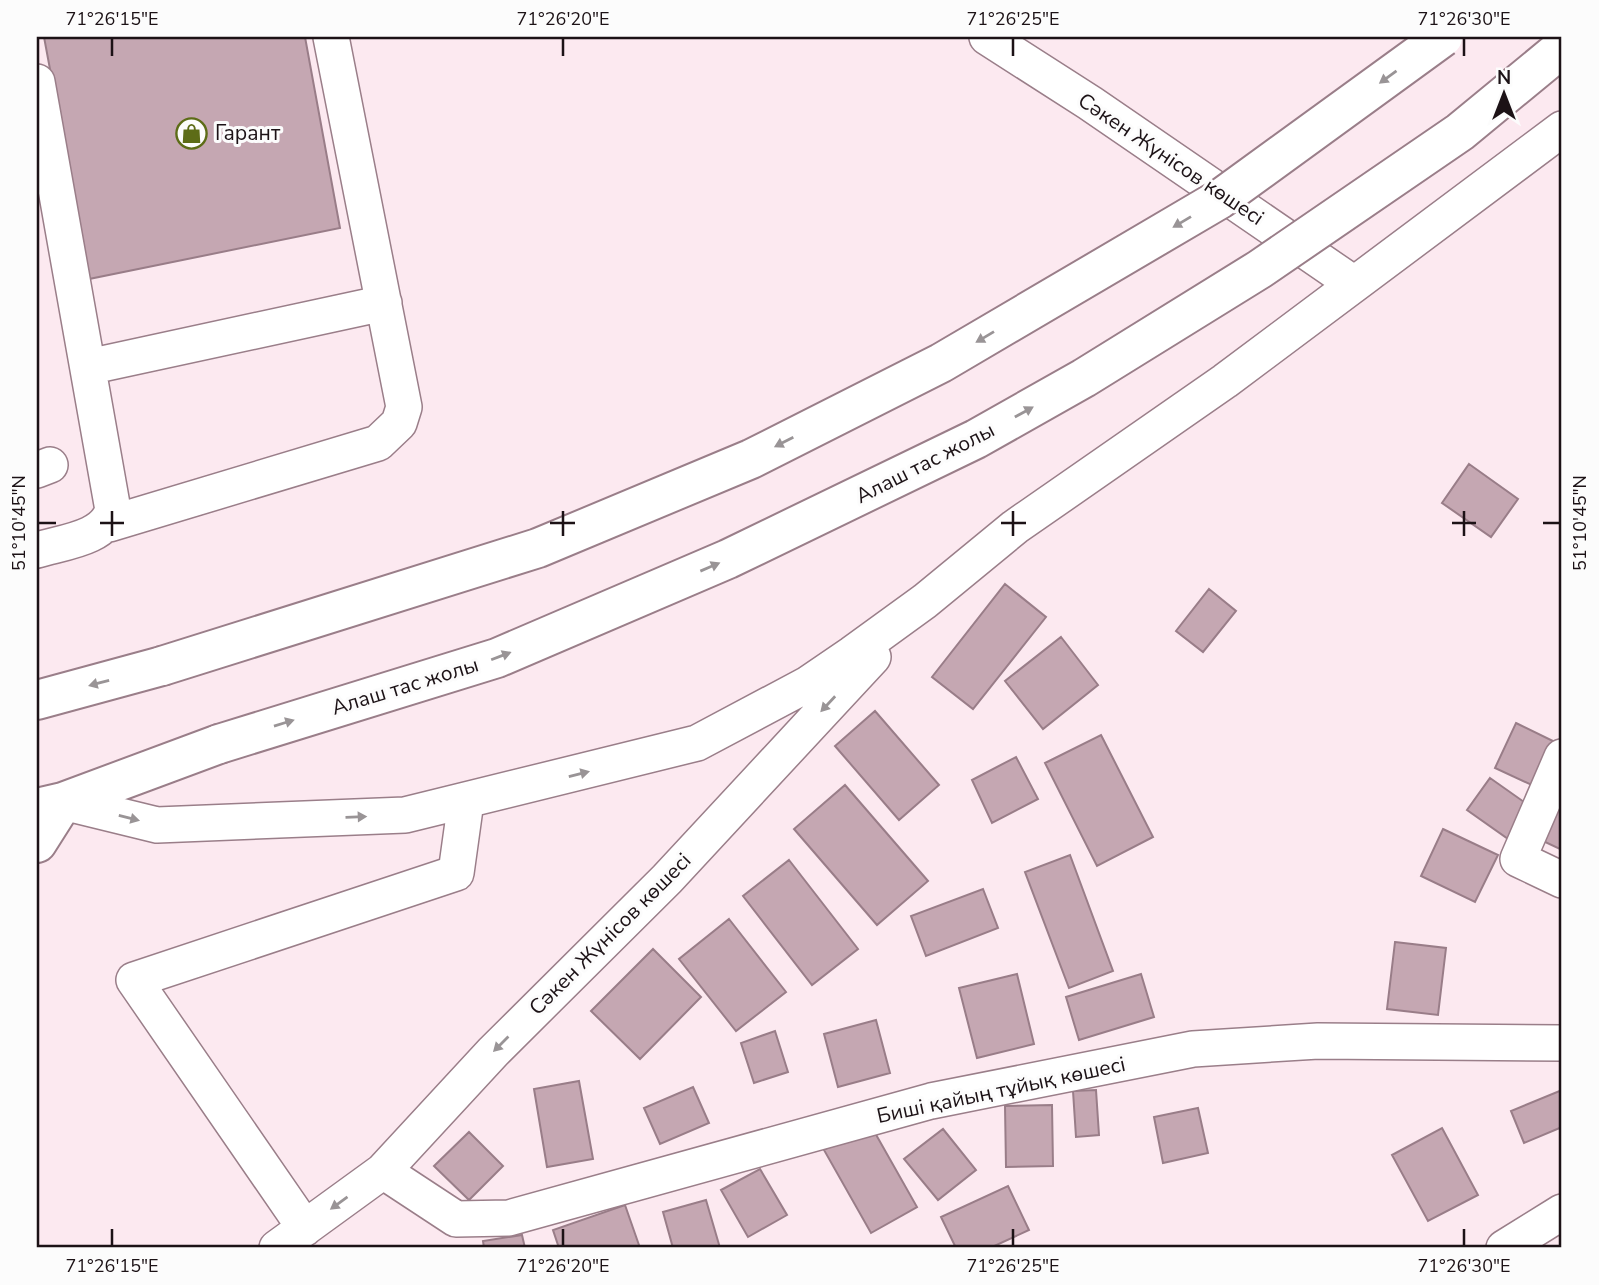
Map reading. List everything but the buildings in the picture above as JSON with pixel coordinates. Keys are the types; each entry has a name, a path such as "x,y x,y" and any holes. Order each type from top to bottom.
{"main road":[{"path":"37,700 162,666 538,548 751,459 941,363 1220,199 1443,37"},
{"name":"Алаш тас жолы","path":"50,805 219,744 497,658 728,559 976,439 1084,378 1260,269 1460,132 1562,48"},
{"path":"37,843 50,805"}],"street":[{"path":"37,550 98,532 109,524 378,443 399,423 404,407 331,37"},
{"name":"Сәкен Жүнісов көшесі","path":"987,37 1090,103 1354,284"},
{"path":"37,82 113,510 109,524"},
{"path":"50,805 157,825 405,815 697,743 808,684 926,601 1015,527 1225,381 1354,284 1559,137"},
{"path":"88,367 384,303"},
{"name":"Сәкен Жүнісов көшесі","path":"277,1248 383,1171 493,1052 667,878 926,601"},
{"path":"1562,757 1518,859 1562,880"},
{"path":"305,1228 134,980 456,873 466,801"},
{"name":"Биші қайың тұйық көшесі","path":"383,1171 456,1219 509,1218 931,1101 1193,1049 1318,1041 1562,1043"},
{"path":"1504,1248 1562,1212"}],"place":[{"name":"Гарант","path":"192,133"}]}
